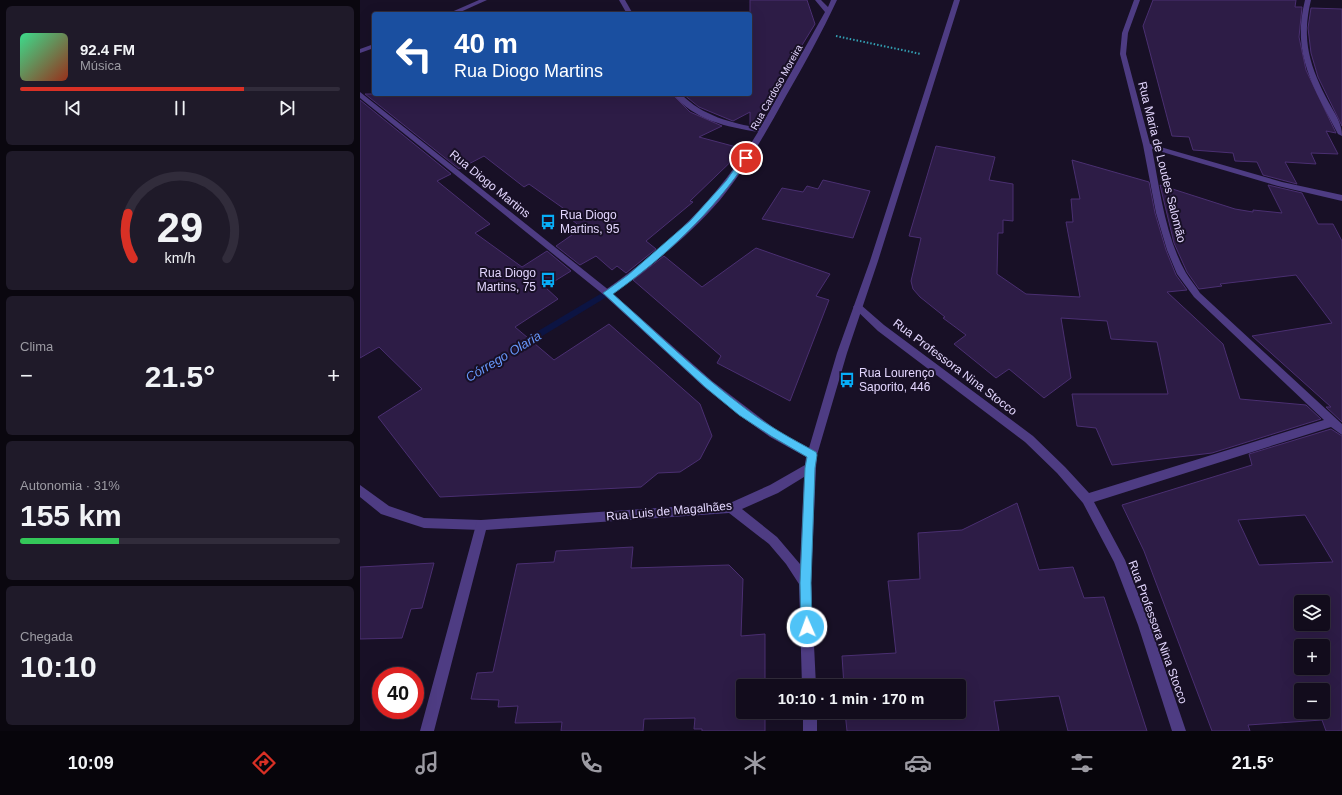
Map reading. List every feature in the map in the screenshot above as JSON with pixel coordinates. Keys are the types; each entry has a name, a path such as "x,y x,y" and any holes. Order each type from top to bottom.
{"street":[{"path":"455,12 484,0"},
{"path":"622,0 629,12"},
{"path":"818,0 829,12"},
{"name":"Rua Cardoso Moreira","path":"607,293 631,277 693,222 729,183 764,130 829,12 834,0"},
{"path":"809,679 805,583 810,468 812,455 842,353 957,0"},
{"name":"Rua Maria de Loudes Salomão","path":"1137,0 1124,31 1122,42 1123,54 1147,146 1160,214 1171,250 1182,274 1197,295 1342,431"},
{"path":"1308,0 1304,18 1303,45 1306,61 1342,134"},
{"path":"360,51 372,47"},
{"name":"Rua Diogo Martins","path":"360,94 607,293 708,384 743,412 774,434 812,455"},
{"path":"679,96 685,104 701,114 722,122 764,130"},
{"path":"1147,146 1281,184 1342,198"},
{"name":"Rua Professora Nina Stocco","path":"858,307 881,328 1029,439 1061,470 1087,499 1122,567 1144,625 1180,731"},
{"path":"1087,499 1333,422"},
{"name":"Rua Luis de Magalhães","path":"360,490 385,510 424,523 480,525 731,508 774,489 810,468"},
{"path":"731,508 768,534 793,562 805,583"},
{"path":"427,731 480,525"},
{"path":"810,719 810,731"}],"path":[{"path":"818,32 939,57"}],"building":[{"path":"750,0 807,0 815,24 772,94 777,94 773,101 764,105 752,125 750,125 750,112 733,121 699,107 685,96 752,96 752,12 750,12"},
{"path":"1153,0 1296,0 1295,7 1302,7 1299,37 1306,70 1336,133 1326,131 1338,154 1311,153 1316,164 1285,162 1297,184 1263,175 1257,162 1235,161 1233,153 1193,150 1189,137 1172,136 1143,26"},
{"path":"1311,8 1342,9 1342,126 1318,77 1311,53 1308,28"},
{"path":"365,94 372,94 372,96 674,96 690,112 722,126 699,137 744,149 690,201 693,202 646,241 656,249 626,273 617,266 612,270 596,256 580,265 556,246 582,228 566,215 570,213 529,184 524,187 484,156 459,169"},
{"path":"360,100 451,174 437,181 490,224 475,233 522,267 547,251 571,271 545,287 558,299 515,327 554,360 609,324 700,404 712,436 700,459 680,472 658,473 641,487 440,497 378,417 422,389 379,347 360,358"},
{"path":"936,146 995,157 989,180 1013,184 1013,221 1003,220 1003,233 998,233 997,274 1026,294 1080,297 1066,222 1073,222 1071,199 1080,199 1072,160 1149,182 1155,213 1166,250 1176,275 1187,290 1167,292 1223,344 1240,399 1306,405 1321,419 1212,453 1112,465 1096,428 1077,426 1072,394 1168,394 1157,342 1111,339 1107,321 1061,318 1071,378 1044,398 1009,369 996,378 954,344 966,335 943,318 945,317 920,297 913,289 911,281 921,238 909,236"},
{"path":"823,180 870,191 853,238 762,219 782,188 803,192 807,186 818,189"},
{"path":"1160,185 1235,209 1253,212 1253,210 1282,213 1268,185 1302,193 1318,224 1333,224 1342,241 1342,422 1326,407 1331,407 1252,336 1332,323 1296,275 1220,284 1222,286 1199,289 1187,272 1174,243"},
{"path":"756,248 830,274 816,296 829,300 790,401 717,363 721,356 633,280 664,256 702,287"},
{"path":"1331,429 1342,436 1342,731 1326,731 1322,720 1248,725 1250,731 1212,731 1144,551 1122,505 1252,465 1249,454","holes":["1305,515 1333,562 1259,565 1238,520"]},
{"path":"1017,503 1039,570 1073,567 1084,598 1104,597 1147,731 1068,731 1059,696 994,701 999,731 847,731 846,719 966,719 966,679 844,679 842,656 896,653 888,581 920,579 918,533 962,530"},
{"path":"633,547 631,568 729,565 743,579 741,636 765,634 765,679 736,679 736,719 765,719 765,731 702,731 702,729 694,729 695,718 644,719 643,731 561,731 562,722 515,723 518,706 498,707 499,700 471,699 477,673 493,672 517,564 554,562 556,551"},
{"path":"434,563 422,608 411,609 402,638 360,639 360,567"}],"waterway":[{"name":"Córrego Olaria","path":"521,345 607,293"}],"place":[{"name":"Rua Diogo Martins, 95","path":"548,222"},
{"name":"Rua Diogo Martins, 75","path":"548,280"},
{"name":"Rua Lourenço Saporito, 446","path":"847,380"}],"route":[{"path":"746,158 729,183 693,222 631,277 607,293 708,384 743,412 774,434 812,455 810,468 805,583 807,627"}]}
